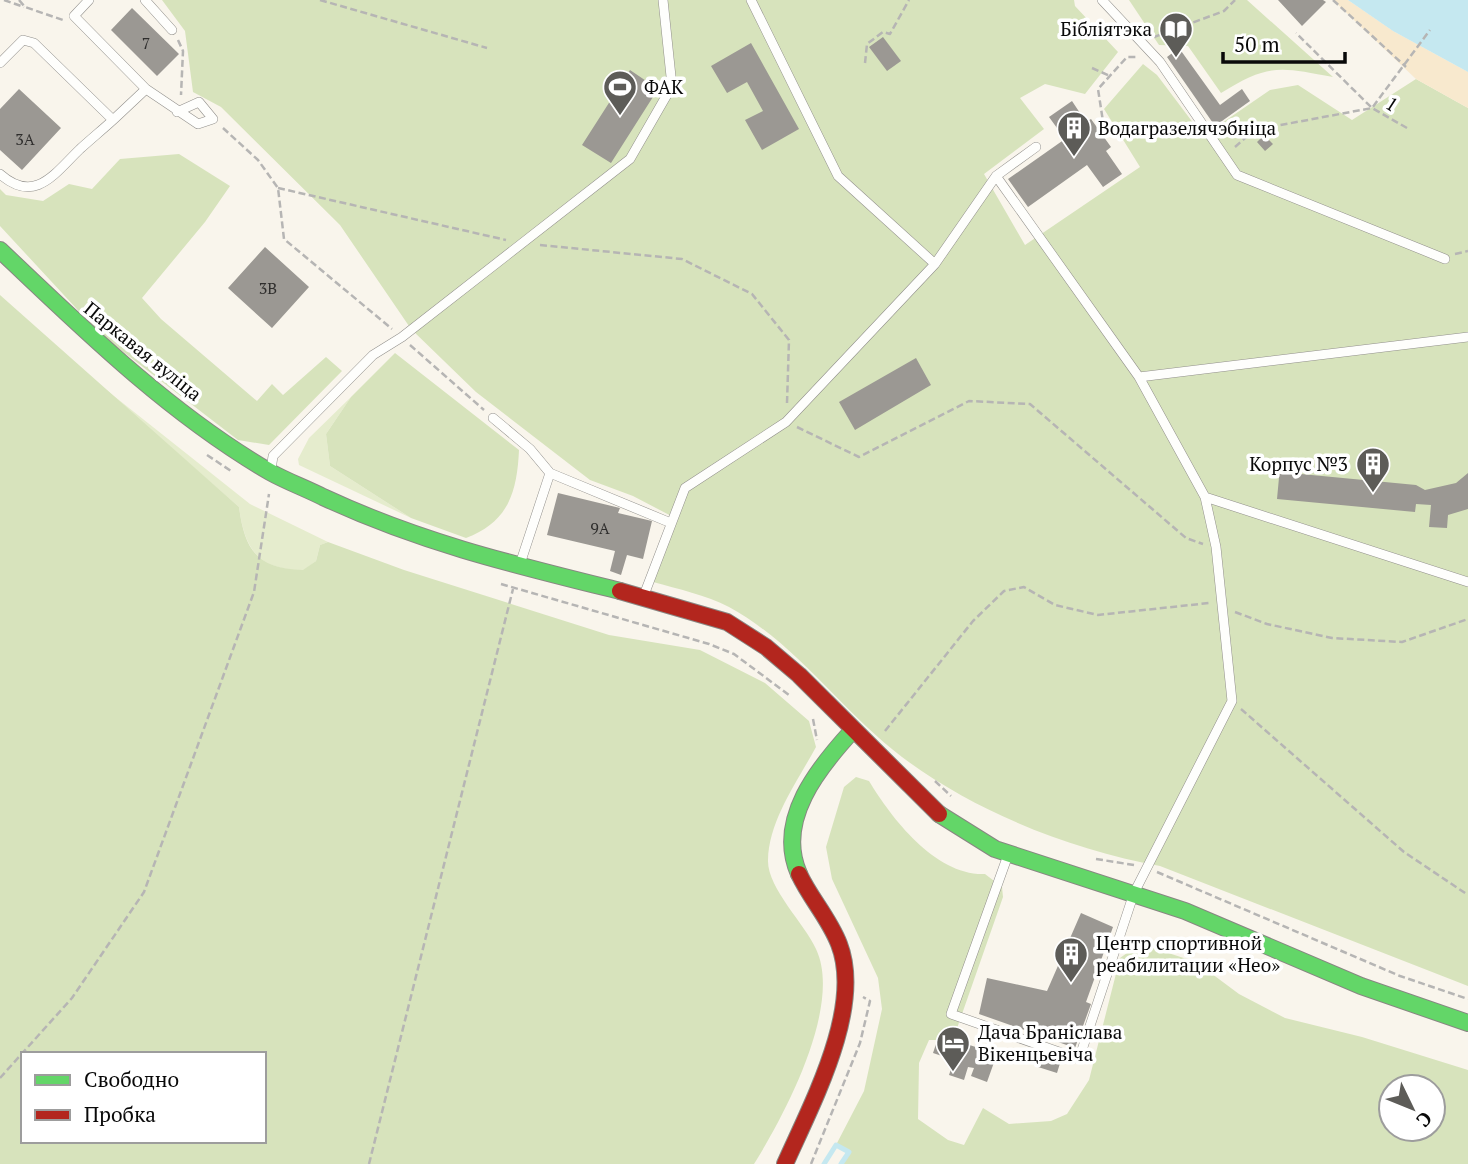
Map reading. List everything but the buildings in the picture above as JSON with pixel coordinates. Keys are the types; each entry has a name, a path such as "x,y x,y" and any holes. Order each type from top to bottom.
{"street":[{"name":"Паркавая вуліца","path":"0,250 126,367 188,415 271,472 375,521 466,553 706,614 744,632 799,674 934,811 971,835 1008,854 1185,911 1361,986 1468,1023"},
{"path":"785,1164 831,1049 845,999 844,963 837,936 805,889 794,865 790,838 795,816 813,780 830,754 853,730"}],"lane":[{"path":"89,0 74,16 146,89 177,112 198,124 213,118 199,103 177,112"},
{"path":"145,0 172,30"},
{"path":"271,472 273,456 373,355 402,337 630,159 672,86 663,0"},
{"path":"751,0 838,176 935,264"},
{"path":"1102,0 1155,57 1237,175 1445,259"},
{"path":"0,63 23,40 34,43 113,120"},
{"path":"0,174 29,188 40,185 58,173 146,89"},
{"path":"644,597 685,488 786,422 935,264 996,176 1036,147"},
{"path":"996,176 1139,377 1205,497 1216,547 1232,701 1134,893 1079,1059 951,1014 1008,854"},
{"path":"1139,377 1468,337"},
{"path":"493,418 530,449 550,473 671,523"},
{"path":"519,566 550,473"},
{"path":"1205,497 1468,582"}],"path":[{"path":"4,0 85,27"},
{"path":"19,0 25,7"},
{"path":"320,0 487,48"},
{"path":"865,63 867,44 883,32 890,34 909,0"},
{"path":"1141,42 1224,11 1236,0"},
{"path":"1333,0 1406,66"},
{"path":"172,30 183,51 184,79 177,112"},
{"name":"1","path":"1407,128 1373,108 1430,30"},
{"path":"1296,33 1373,108"},
{"path":"1104,128 1098,89 1127,57 1155,57"},
{"path":"1092,68 1110,76"},
{"path":"1223,155 1254,130 1267,130 1373,108"},
{"path":"213,118 258,160 278,188 284,239 402,337 493,418"},
{"path":"278,188 521,243 682,259 752,295 789,340 786,422 859,457 969,401 1030,404 1186,538 1207,545"},
{"path":"23,1052 72,998 144,892 254,592 271,472"},
{"path":"369,1164 519,566"},
{"path":"883,734 973,621 1004,591 1024,587 1055,605 1098,615 1211,602 1212,615"},
{"path":"1222,607 1267,624 1332,638 1402,642 1468,619"},
{"path":"1232,701 1404,852 1468,895"},
{"path":"813,716 818,743"},
{"path":"0,1078 21,1055"}],"green space":[{"path":"162,0 1074,0 1075,6 1118,52 1085,94 1045,84 1020,98 1044,129 984,174 1025,245 1140,167 1104,109 1143,64 1157,75 1203,136 1270,90 1298,85 1352,120 1416,79 1468,108 1468,986 1160,866 1059,839 993,811 930,777 902,757 798,659 753,622 711,599 653,582 677,519 633,496 590,480 476,392 411,329 340,225 221,107 193,92 185,31"},
{"path":"1129,0 1247,0 1333,77 1275,70 1251,76 1221,93 1188,46 1159,45"},
{"path":"179,154 230,186 205,222 142,298 161,319 257,401 272,384 283,395 326,357 342,371 269,445 238,440 100,334 0,226 0,189 6,195 43,201 69,184 92,189 120,159"},
{"path":"0,295 239,507 250,546 264,561 287,569 303,570 316,561 320,545 328,542 404,570 609,635 700,650 765,683 809,721 816,747 773,830 768,860 769,871 780,894 816,949 822,973 822,1000 816,1029 794,1090 754,1164 0,1164"},
{"path":"395,353 519,450 516,480 508,504 492,524 466,538 411,518 330,466 326,434 351,397"},
{"path":"90,377 250,504 328,542 320,545 316,561 303,571 274,566 264,561 256,554 245,535 239,507"},
{"path":"351,397 326,434 330,466 411,518 299,465 298,459 309,438"},
{"path":"856,777 869,781 903,828 933,855 949,866 985,874 1002,887 1003,897 955,1034 945,1040 929,1040 919,1063 918,1119 948,1140 964,1145 983,1108 1009,1124 1051,1121 1067,1114 1089,1080 1120,958 1127,953 1153,948 1196,962 1239,994 1285,1018 1362,1037 1468,1070 1468,1164 842,1164 849,1152 836,1145 864,1091 882,1009 878,978 832,879 826,847 844,787"}],"sand":[{"path":"1333,0 1348,0 1393,31 1468,72 1468,108 1416,79"}],"water":[{"path":"1348,0 1468,0 1468,72 1393,31"}],"waterway":[{"path":"824,1164 836,1145 849,1152 841,1164"}],"traffic: fast":[{"path":"0,250 96,340 163,397 197,424 270,472 360,513 433,540 620,591"},
{"path":"799,874 793,854 797,814 815,778 853,730"},
{"path":"939,814 995,849 1185,911 1361,986 1468,1023"}],"traffic: jam":[{"path":"620,591 727,622 766,647 799,675 939,814"},
{"path":"785,1164 831,1056 845,997 845,969 839,944 799,874"}],"place":[{"name":"Бібліятэка","path":"1176,59"},
{"name":"ФАК","path":"620,117"},
{"name":"Водагразелячэбніца","path":"1074,158"},
{"name":"Корпус №3","path":"1373,494"},
{"name":"Центр спортивной реабилитации «Нео»","path":"1071,984"},
{"name":"Дача Браніслава Вікенцьевіча","path":"953,1073"}]}
